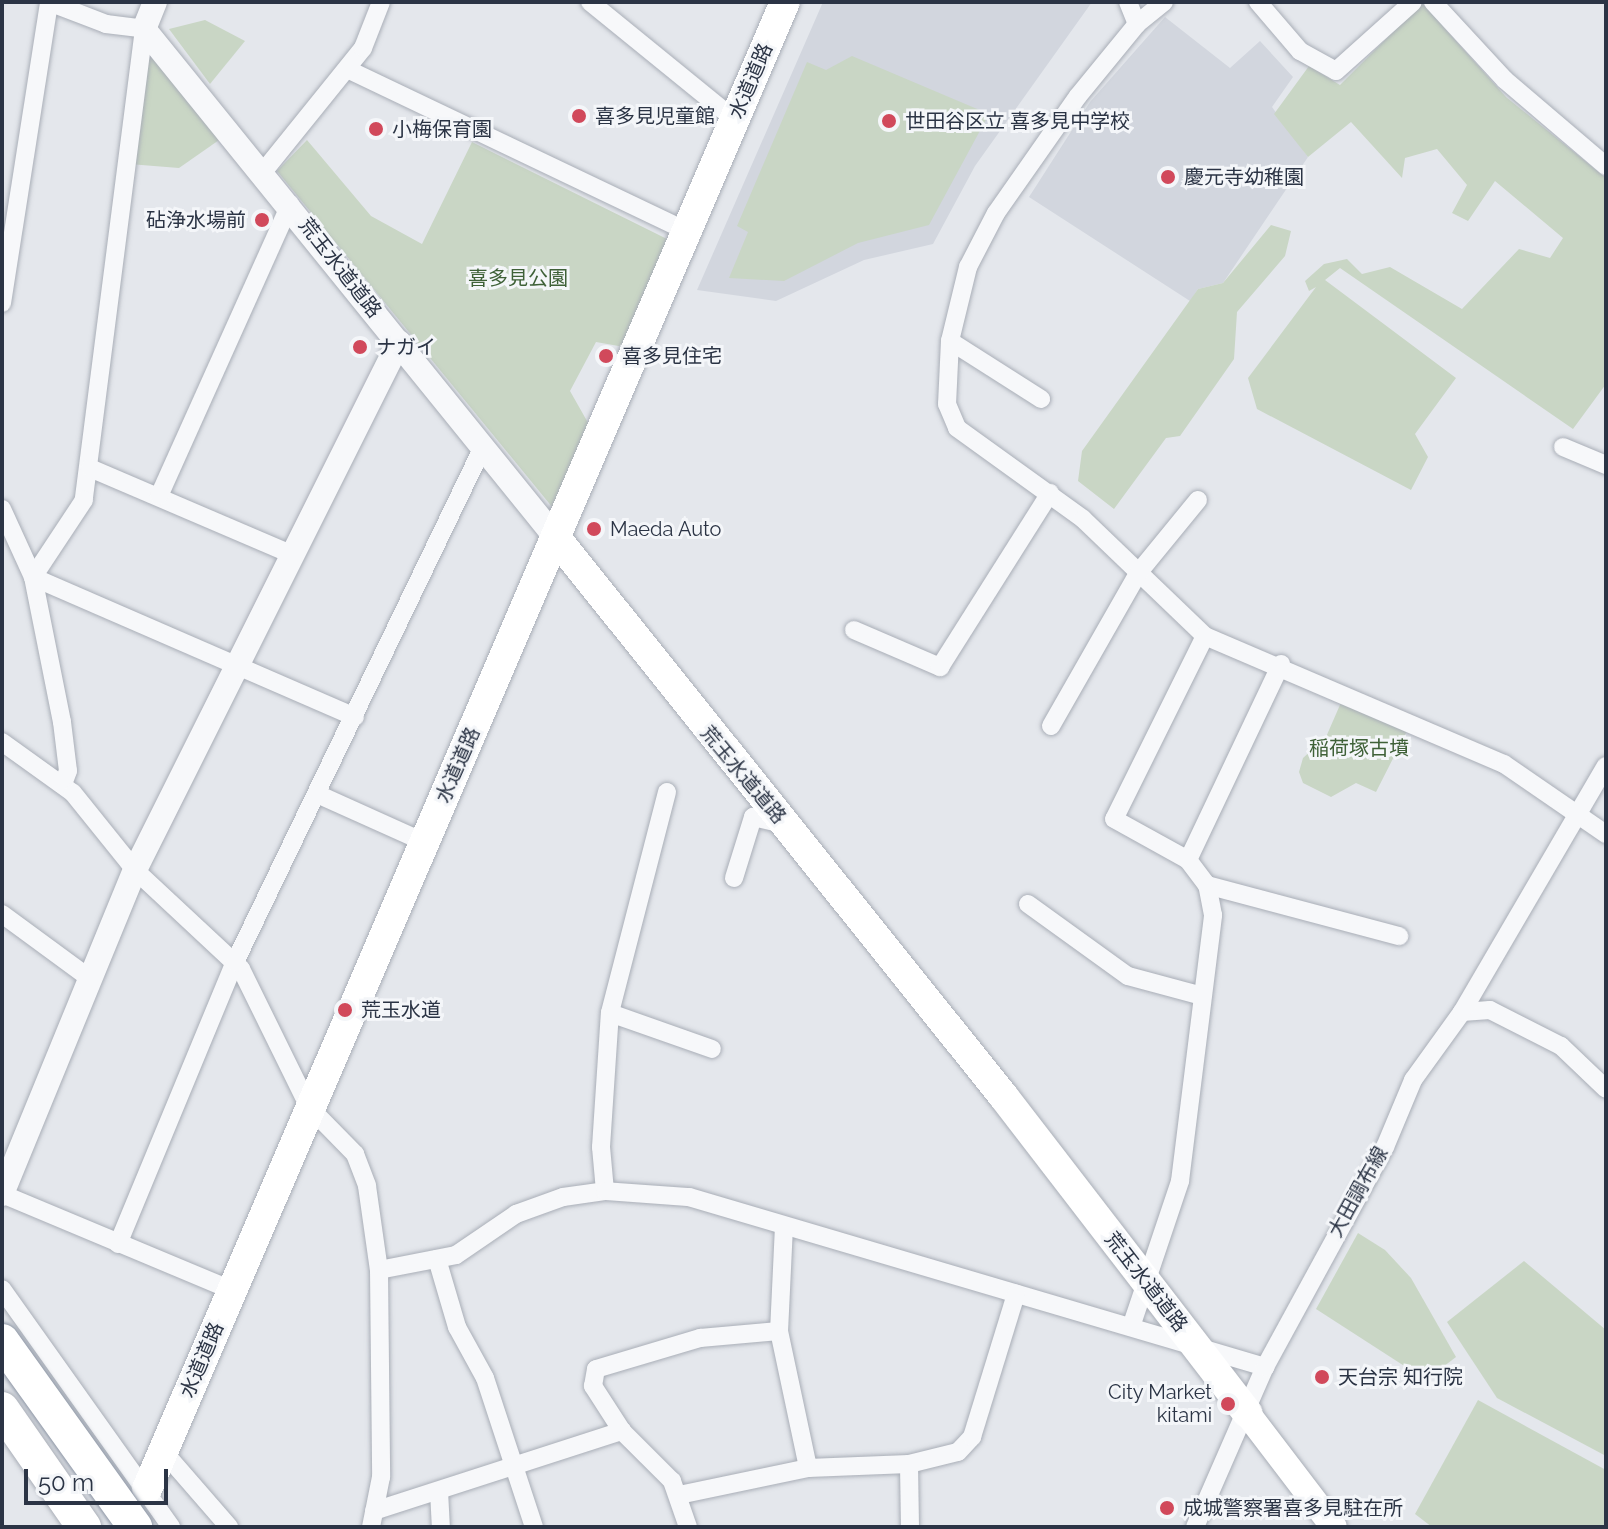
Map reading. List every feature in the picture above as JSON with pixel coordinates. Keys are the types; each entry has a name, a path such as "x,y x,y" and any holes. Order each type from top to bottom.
{"highway":[{"path":"2,1341 133,1527"},
{"path":"2,1409 84,1527"}],"main road":[{"name":"水道道路","path":"147,1489 785,2"},
{"name":"荒玉水道道路","path":"556,538 1192,1342 1334,1527"}],"street":[{"path":"2,303 49,2 106,24 144,29"},
{"path":"33,577 84,500 144,29 155,2"},
{"path":"263,172 347,69 381,2"},
{"path":"590,2 735,120"},
{"path":"1128,2 1137,24"},
{"path":"1164,2 1137,24 996,213 968,267 950,341 947,404 957,428 1050,493 1205,636 1281,664 1504,764 1606,834"},
{"path":"1258,2 1300,51 1336,71 1413,2"},
{"path":"1439,4 1505,80 1606,166"},
{"name":"荒玉水道道路","path":"144,29 290,204 556,538"},
{"path":"347,69 687,231"},
{"path":"159,496 290,204"},
{"path":"950,341 1041,399"},
{"path":"232,1290 2,1194 135,870 399,342"},
{"path":"118,1244 235,962 483,447"},
{"path":"1563,447 1606,465"},
{"path":"90,468 291,554"},
{"path":"854,630 940,667 1050,493"},
{"path":"1051,726 1139,572 1198,500"},
{"path":"2,509 33,577 62,722 68,771 63,784"},
{"path":"33,577 240,664 355,717"},
{"path":"1132,1324 1180,1181 1213,915 1207,885 1188,860 1114,819 1205,636"},
{"path":"1188,860 1281,664"},
{"path":"2,742 63,784 135,870 235,962 309,1107 355,1154 367,1186 379,1270 381,1477 373,1519"},
{"name":"大田調布線","path":"1195,1527 1265,1367 1385,1147 1413,1080 1462,1012 1575,812 1606,766"},
{"path":"605,1191 601,1147 610,1013 667,792"},
{"path":"317,794 424,842"},
{"path":"734,878 753,817 784,824"},
{"path":"1207,885 1399,936"},
{"path":"1028,904 1128,976 1202,996"},
{"path":"2,914 92,980"},
{"path":"1462,1012 1490,1010 1561,1046 1600,1068 1606,1089"},
{"path":"610,1013 712,1049"},
{"path":"379,1270 456,1255 516,1214 605,1191 689,1197 1016,1294 1132,1324 1265,1367"},
{"path":"784,1226 779,1331 808,1468"},
{"path":"437,1259 534,1527"},
{"path":"2,1289 147,1489 171,1527"},
{"path":"679,1495 808,1468 909,1464 958,1452 972,1437 1016,1294"},
{"path":"688,1527 679,1495 622,1431 593,1386 596,1369 700,1338 779,1331"},
{"path":"373,1519 439,1491 622,1431"},
{"path":"163,1451 229,1527"},
{"path":"909,1464 910,1527"},
{"name":"水道道路","path":"133,1527 147,1489"},
{"path":"439,1491 441,1527"}],"shaded area":[{"name":"世田谷区立 喜多見中学校","path":"823,2 1092,2 975,166 933,244 864,260 776,301 697,290"},
{"name":"慶元寺幼稚園","path":"1165,17 1230,68 1260,41 1293,77 1272,107 1308,157 1223,283 1198,289 1190,301 1029,197 1090,102"}],"green space":[{"path":"1422,3 1506,97 1606,178 1606,384 1573,429 1340,268 1325,280 1456,378 1415,434 1428,457 1411,490 1257,409 1248,378 1316,287 1309,291 1305,281 1324,264 1347,259 1362,274 1390,267 1462,309 1519,249 1550,258 1563,238 1495,181 1468,221 1452,213 1467,185 1437,149 1405,158 1402,178 1351,122 1308,157 1274,114 1309,66 1340,85"},
{"path":"205,20 245,41 210,84 169,29"},
{"path":"148,50 222,138 179,168 129,164"},
{"path":"852,56 989,114 929,225 858,243 784,281 729,278 748,232 737,226 807,62 826,70"},
{"name":"喜多見公園","path":"307,140 371,216 422,244 472,142 667,239 624,347 596,342 570,391 591,428 553,508 277,171"},
{"path":"1271,225 1291,231 1285,256 1237,312 1234,359 1180,436 1166,438 1114,509 1078,481 1082,451 1198,289 1223,283"},
{"name":"稲荷塚古墳","path":"1343,698 1408,729 1376,792 1356,783 1331,797 1303,783 1299,772 1303,758 1326,737"},
{"path":"1358,1233 1385,1250 1411,1278 1456,1357 1426,1380 1316,1309"},
{"path":"1524,1261 1606,1330 1606,1456 1497,1398 1447,1322"},
{"path":"1478,1400 1606,1470 1606,1527 1432,1527 1415,1514"}],"place":[{"name":"喜多見児童館","path":"579,116"},
{"name":"世田谷区立 喜多見中学校","path":"889,121"},
{"name":"小梅保育園","path":"376,129"},
{"name":"慶元寺幼稚園","path":"1168,177"},
{"name":"砧浄水場前","path":"262,220"},
{"name":"ナガイ","path":"360,347"},
{"name":"喜多見住宅","path":"606,356"},
{"name":"Maeda Auto","path":"594,529"},
{"name":"荒玉水道","path":"345,1010"},
{"name":"天台宗 知行院","path":"1322,1377"},
{"name":"City Market kitami","path":"1228,1404"},
{"name":"成城警察署喜多見駐在所","path":"1167,1508"}]}
